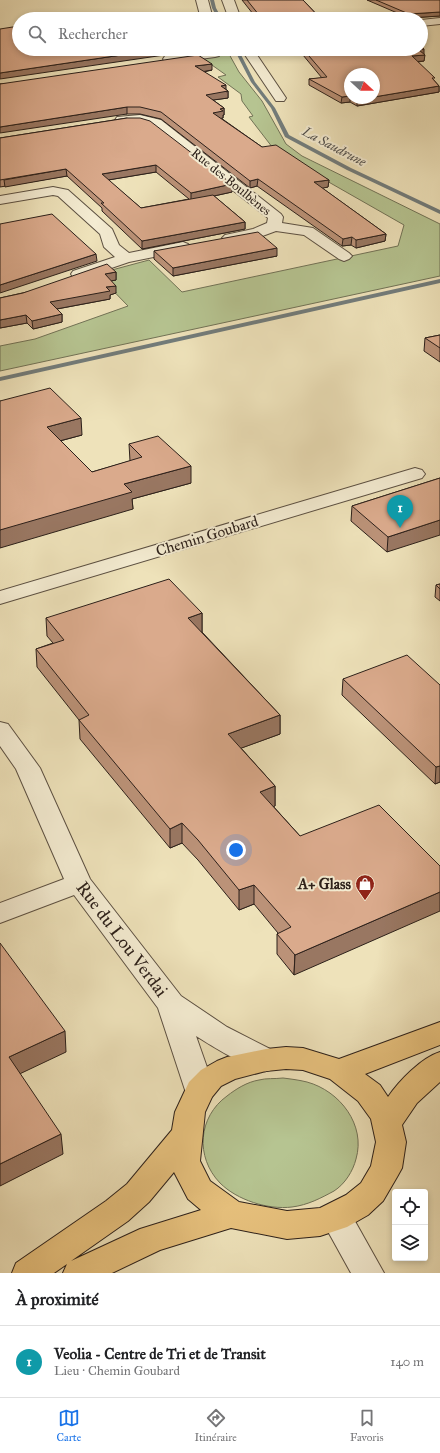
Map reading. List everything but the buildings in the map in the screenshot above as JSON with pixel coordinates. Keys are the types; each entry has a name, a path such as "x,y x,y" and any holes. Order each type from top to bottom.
{"main road":[{"path":"340,1071 440,1033"},
{"path":"303,1059 340,1071 369,1093 385,1116 391,1142 386,1168 372,1192 357,1205 336,1217 320,1222 287,1225 231,1214 199,1190 184,1161 187,1135 190,1112 200,1090 212,1078 226,1068 266,1060 303,1059"},
{"path":"387,1123 406,1095 440,1064"},
{"path":"28,1273 117,1211 138,1193 187,1135"},
{"path":"79,1273 151,1239 231,1214"}],"street":[{"path":"202,0 205,12"},
{"path":"228,0 232,12"},
{"path":"428,22 440,21"},
{"path":"161,61 195,56"},
{"path":"252,56 280,98"},
{"name":"Rue des Boulbènes","path":"106,122 127,119 140,119 156,122 276,218 274,226 257,233 218,240"},
{"path":"0,200 53,191 63,193 107,232 112,247 126,258"},
{"path":"274,226 308,231 344,256"},
{"path":"68,278 126,258 195,245"},
{"name":"Chemin Goubard","path":"0,598 414,474"},
{"name":"Rue du Lou Verdai","path":"0,729 28,768 79,884 172,1004 200,1090"},
{"path":"0,913 79,884"},
{"path":"172,1004 218,1035 266,1060"},
{"path":"336,1217 368,1273"}],"green space":[{"path":"230,56 239,72 262,101 286,144 302,156 440,224 440,276 0,371 0,346 35,339 128,306 97,274 149,260 182,292 398,246 404,225 276,152 249,117 253,116 242,101 241,94 218,77 226,75 202,58"},
{"path":"283,1078 307,1082 319,1086 340,1101 354,1122 358,1146 353,1168 345,1181 338,1188 309,1203 283,1208 263,1205 244,1199 220,1183 212,1173 206,1161 203,1138 205,1126 210,1115 217,1105 230,1093 250,1082"}],"waterway":[{"name":"La Saudrune","path":"212,0 216,12"},
{"name":"La Saudrune","path":"240,56 253,82 273,108 287,136 349,169 440,212"},
{"path":"0,379 440,281"}],"place":[{"name":"Veolia - Centre de Tri et de Transit","path":"400,528"},
{"name":"A+ Glass","path":"365,901"}]}
